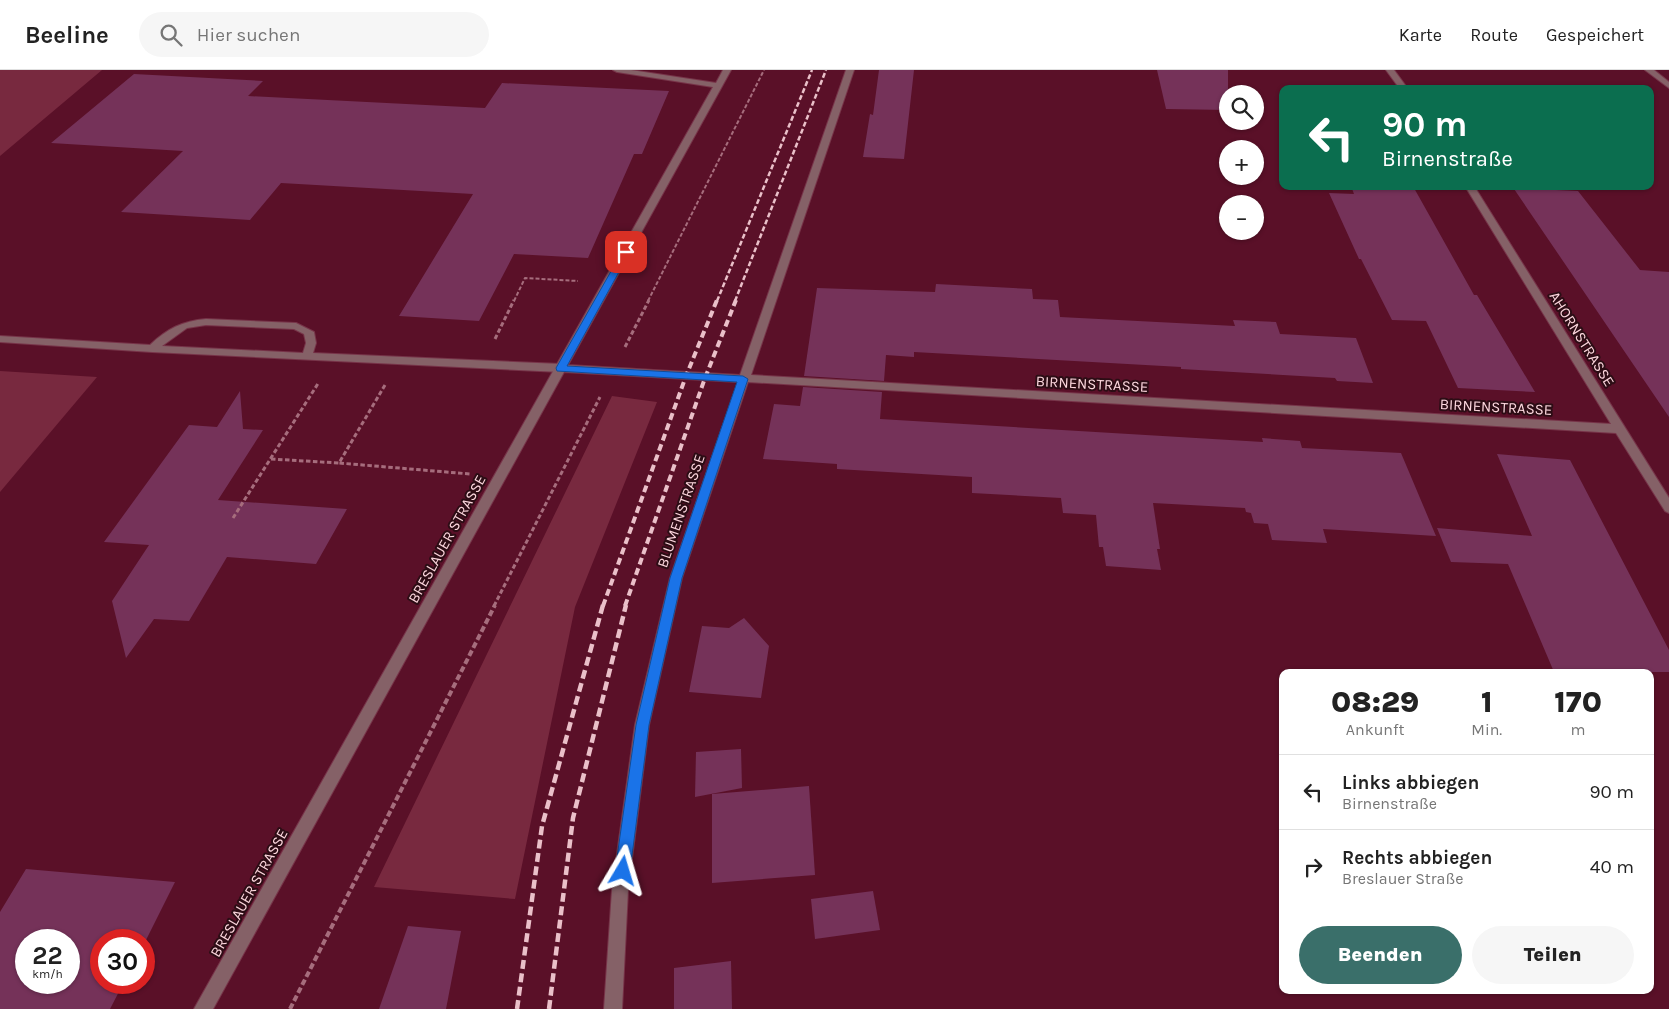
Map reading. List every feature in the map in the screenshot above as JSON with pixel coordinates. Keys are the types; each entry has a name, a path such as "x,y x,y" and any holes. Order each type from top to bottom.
{"street":[{"path":"617,70 719,86"},
{"name":"BRESLAUER STRASSE","path":"203,1009 727,70"},
{"name":"BLUMENSTRASSE","path":"613,1009 620,890 642,725 676,578 850,70"},
{"path":"1390,70 1401,85"},
{"path":"1649,70 1669,86"},
{"name":"AHORNSTRASSE","path":"1472,190 1669,508"},
{"path":"152,349 166,335 184,326 203,322 296,326 308,332 311,343 307,357"},
{"name":"BIRNENSTRASSE","path":"0,339 398,362 561,368 1621,429"}],"path":[{"path":"290,1009 764,70"},
{"path":"482,365 525,278 609,283"},
{"path":"233,518 333,358"},
{"path":"339,463 398,362"},
{"path":"271,459 500,476"}],"shaded area":[{"path":"0,70 102,70 0,156"},
{"path":"0,371 97,377 0,492"},
{"path":"612,396 657,402 575,607 515,899 374,887"}],"building":[{"path":"879,70 914,70 904,159 863,157 870,114 873,115"},
{"path":"1157,70 1228,70 1228,85 1219,85 1219,110 1166,109"},
{"path":"134,74 263,81 248,96 485,108 502,83 669,91 642,154 634,154 588,258 514,254 479,321 399,316 473,194 281,183 250,220 121,212 183,151 51,143"},
{"path":"1352,190 1415,190 1474,295 1477,295 1535,392 1458,388 1426,321 1392,320 1361,259 1359,259 1329,193 1354,194"},
{"path":"1515,190 1578,191 1640,270 1669,272 1669,417"},
{"path":"936,284 1032,289 1033,299 1058,300 1060,317 1235,326 1233,320 1276,322 1280,334 1356,338 1373,383 1337,381 1335,378 1181,369 1181,367 914,352 914,357 886,355 884,381 804,376 817,288 935,292"},
{"path":"803,387 882,392 880,419 1263,442 1262,438 1300,441 1302,448 1401,453 1436,536 1323,529 1327,543 1272,540 1268,524 1254,523 1251,513 1246,512 1245,508 1153,503 1161,570 1106,566 1103,547 1099,547 1096,515 1063,513 1061,498 972,493 972,477 837,469 837,464 763,459 774,404 800,406"},
{"path":"240,391 243,429 263,430 218,500 347,509 316,564 227,557 189,621 154,619 126,658 112,601 149,545 104,542 189,425 217,427"},
{"path":"1497,454 1570,460 1669,650 1669,672 1654,672 1654,669 1553,669 1508,564 1451,562 1437,528 1532,536"},
{"path":"744,618 769,646 761,698 689,692 702,626 729,628"},
{"path":"741,749 742,788 695,797 696,752"},
{"path":"809,786 815,875 712,883 712,794"},
{"path":"26,869 175,882 152,929 90,929 90,994 118,994 110,1009 0,1009 0,912"},
{"path":"873,891 880,930 815,939 811,899"},
{"path":"408,926 461,931 446,1009 379,1009"},
{"path":"731,961 732,1009 674,1009 674,968"}],"railway":[{"path":"717,301 812,70"},
{"path":"735,301 826,70"},
{"path":"603,606 686,376 717,300"},
{"path":"625,606 705,378 736,300"},
{"path":"517,1009 542,826 603,605"},
{"path":"549,1009 573,818 626,605"}],"route":[{"path":"623,871 642,725 676,578 743,379 561,368 626,252"}]}
